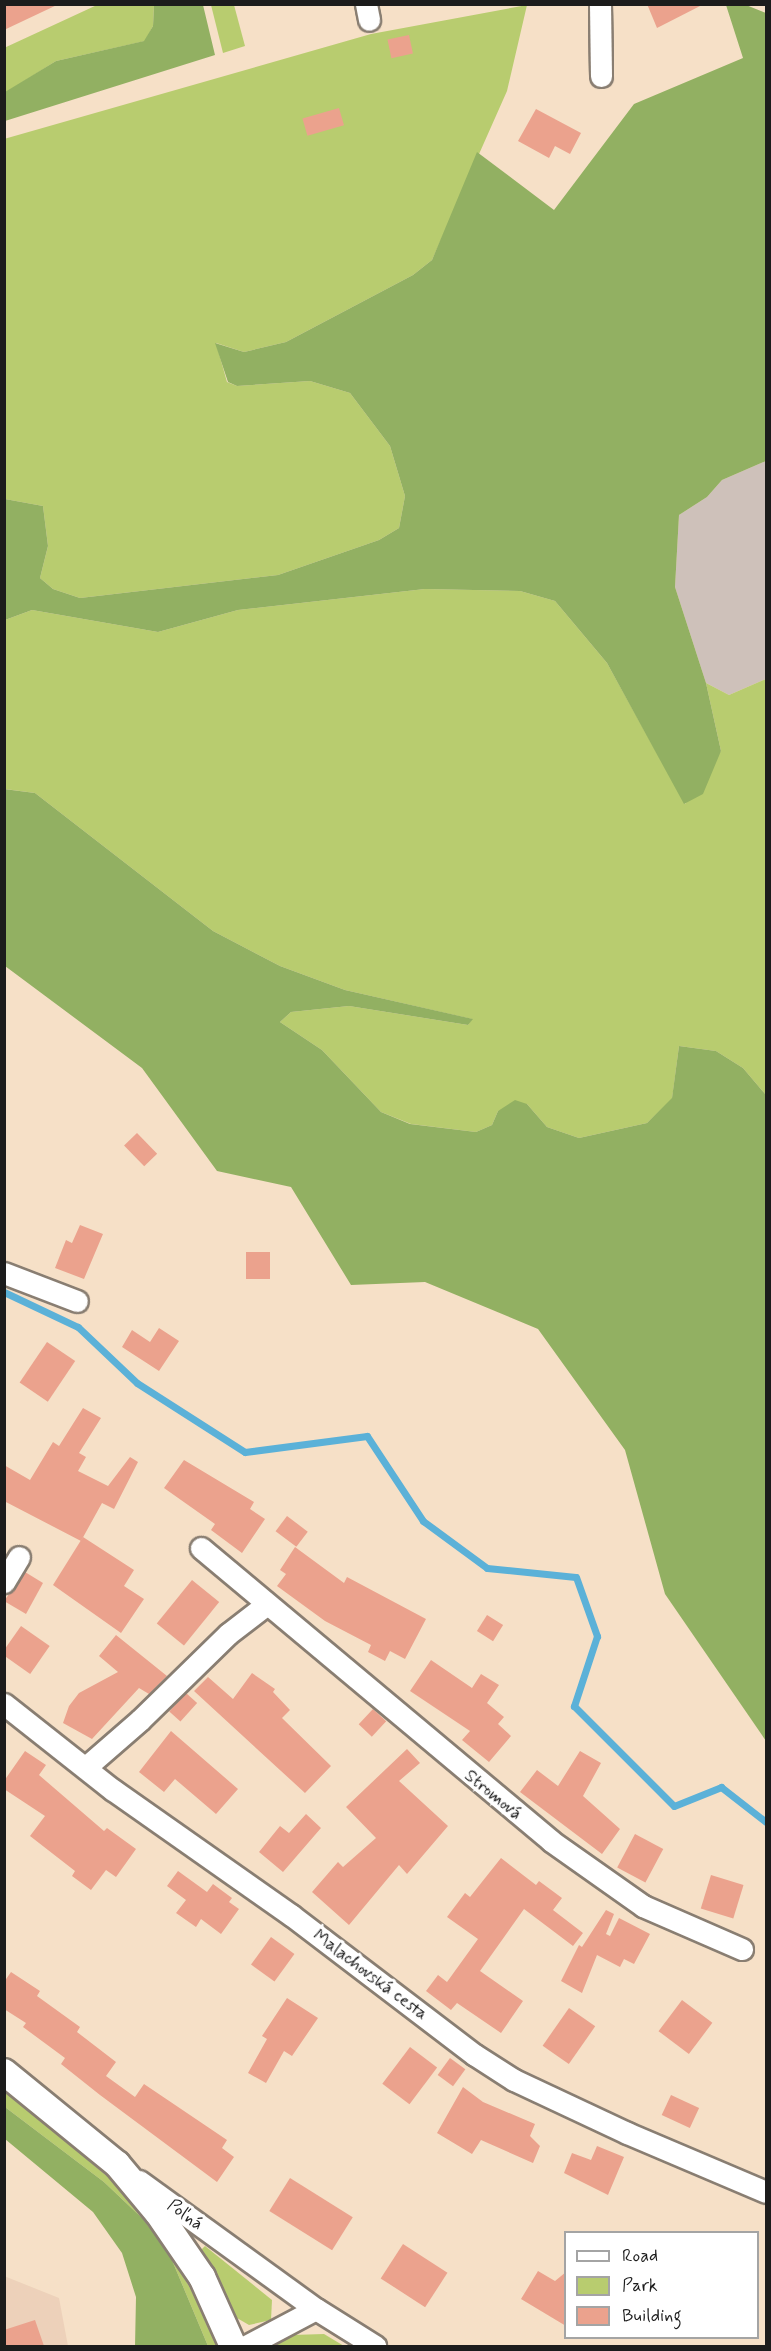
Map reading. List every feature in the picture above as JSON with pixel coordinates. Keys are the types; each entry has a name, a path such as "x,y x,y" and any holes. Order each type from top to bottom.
{"street":[{"path":"600,4 601,76"},
{"path":"4,1273 76,1301"},
{"name":"Stromová","path":"201,1548 489,1793 616,1889 643,1906 742,1949"},
{"path":"4,1582 19,1557"},
{"path":"86,1767 140,1720 228,1634 267,1604"},
{"name":"Malachovská cesta","path":"4,1704 86,1767 494,2067 627,2133 766,2192"},
{"name":"Poľná","path":"4,2072 117,2164 315,2309 375,2346"},
{"path":"117,2164 190,2257 233,2346"},
{"path":"246,2346 315,2309"}],"shaded area":[{"path":"766,461 766,679 729,695 706,683 675,587 679,515 707,497 722,480"},
{"path":"4,2276 59,2298 68,2346 5,2346"}],"green space":[{"path":"97,5 154,5 153,26 145,41 56,61 5,93 4,48"},
{"path":"154,5 203,5 215,55 5,121 5,92 56,61 144,41 153,26"},
{"path":"211,5 234,5 245,46 223,53"},
{"path":"527,5 507,91 432,260 413,275 286,342 244,352 216,343 227,382 237,386 310,381 350,393 390,446 405,496 399,528 379,540 278,575 80,598 53,589 40,578 48,546 43,506 5,499 4,139 371,34"},
{"path":"726,5 746,5 766,13 766,461 722,480 707,497 679,515 675,587 706,683 721,751 703,794 684,804 607,663 555,601 520,591 425,589 238,610 158,632 32,610 5,620 5,499 43,506 48,546 40,578 53,589 80,598 278,575 379,540 399,528 405,496 390,446 350,393 310,381 237,386 228,382 215,343 244,352 286,342 413,275 432,260 477,152 554,210 634,104 743,58"},
{"path":"425,589 520,591 555,601 607,663 685,804 721,751 706,683 729,695 766,679 766,1095 743,1068 716,1051 679,1046 672,1099 647,1123 579,1138 547,1127 527,1104 498,1111 492,1125 476,1132 411,1124 381,1112 322,1050 280,1022 291,1012 349,1006 468,1025 472,1019 345,990 280,966 213,931 35,793 5,789 5,620 32,610 158,632 238,610"},
{"path":"4,789 35,793 213,931 280,966 345,990 473,1019 468,1025 349,1006 291,1012 280,1022 322,1050 381,1112 410,1124 476,1132 492,1125 498,1111 515,1100 527,1104 547,1127 579,1138 647,1123 672,1098 679,1046 716,1051 743,1068 766,1095 766,1741 665,1594 625,1450 538,1329 425,1282 351,1285 291,1187 217,1171 142,1068 5,966"},
{"path":"5,2089 108,2177 143,2219 104,2182 5,2107"},
{"path":"5,2107 104,2182 143,2219 169,2253 208,2346 135,2346 136,2297 122,2253 93,2212 5,2139"},
{"path":"205,2246 272,2300 271,2320 249,2325 237,2318 201,2250"},
{"path":"169,2253 204,2311 219,2346 208,2346"},
{"path":"324,2334 344,2346 273,2346 292,2335"}],"building":[{"path":"4,4 59,4 4,30"},
{"path":"647,4 704,4 657,28"},
{"path":"409,35 413,54 391,58 387,40"},
{"path":"339,108 344,125 307,136 302,118"},
{"path":"536,109 581,133 570,154 555,146 549,158 518,141"},
{"path":"137,1133 157,1154 144,1166 124,1146"},
{"path":"80,1225 103,1234 84,1279 55,1268 66,1240 72,1243"},
{"path":"246,1252 270,1252 270,1279 246,1279"},
{"path":"159,1328 179,1341 159,1371 122,1347 132,1330 150,1342"},
{"path":"47,1342 75,1361 48,1402 20,1383"},
{"path":"83,1408 101,1418 79,1453 86,1457 78,1471 108,1486 130,1457 138,1462 114,1509 102,1503 81,1541 4,1501 4,1465 30,1480 53,1442 59,1446"},
{"path":"184,1460 254,1502 250,1509 265,1519 242,1553 211,1530 215,1524 164,1488"},
{"path":"287,1516 308,1532 296,1547 276,1531"},
{"path":"83,1537 134,1570 124,1586 144,1599 121,1633 53,1585"},
{"path":"295,1547 344,1583 347,1577 426,1619 405,1659 390,1651 385,1661 368,1652 371,1645 325,1621 277,1586 286,1574 280,1570"},
{"path":"25,1572 43,1583 26,1614 4,1601"},
{"path":"192,1580 219,1602 184,1646 157,1624"},
{"path":"487,1615 503,1625 493,1641 477,1631"},
{"path":"21,1626 50,1646 30,1674 4,1656 4,1650"},
{"path":"116,1635 167,1676 149,1694 139,1688 92,1739 63,1723 69,1706 79,1693 118,1672 99,1656"},
{"path":"431,1660 472,1688 481,1674 499,1685 487,1703 504,1717 498,1724 511,1736 489,1762 462,1740 470,1731 410,1691"},
{"path":"252,1673 275,1689 273,1692 290,1710 282,1718 331,1766 305,1793 194,1691 208,1677 233,1699"},
{"path":"186,1693 197,1703 180,1722 169,1712"},
{"path":"373,1709 386,1721 372,1737 359,1724"},
{"path":"171,1731 238,1789 216,1814 175,1779 164,1792 139,1772"},
{"path":"407,1749 420,1763 399,1781 448,1826 407,1874 399,1865 349,1925 312,1892 338,1862 343,1867 376,1838 346,1807"},
{"path":"25,1751 46,1765 39,1775 104,1831 107,1828 136,1849 116,1877 106,1870 91,1890 72,1876 75,1871 30,1836 45,1816 4,1789 4,1781"},
{"path":"580,1751 601,1763 583,1796 620,1829 602,1854 520,1792 537,1770 558,1786"},
{"path":"306,1814 321,1828 283,1872 259,1852 280,1826 289,1833"},
{"path":"635,1834 663,1849 645,1883 617,1868"},
{"path":"501,1858 536,1885 539,1881 562,1898 553,1910 583,1933 573,1946 524,1909 480,1971 523,2001 501,2033 457,2003 451,2010 426,1991 438,1975 447,1982 478,1939 447,1917 465,1893 470,1897"},
{"path":"178,1871 207,1892 213,1884 232,1898 229,1902 239,1909 221,1934 201,1919 196,1927 176,1913 186,1900 167,1886"},
{"path":"711,1875 744,1885 733,1918 701,1908"},
{"path":"606,1910 614,1914 606,1934 610,1936 619,1918 650,1934 634,1964 624,1959 620,1967 597,1955 582,1993 561,1981 579,1945 582,1947"},
{"path":"271,1937 294,1954 274,1982 251,1965"},
{"path":"11,1972 40,1991 37,1996 80,2027 77,2032 116,2062 106,2076 135,2097 144,2084 227,2140 222,2148 234,2157 217,2182 61,2064 65,2058 23,2027 26,2023 4,2009 4,1982"},
{"path":"287,1998 318,2018 292,2056 284,2051 266,2083 248,2073 267,2039 262,2036"},
{"path":"682,2000 712,2023 689,2054 659,2031"},
{"path":"569,2008 595,2026 569,2064 543,2046"},
{"path":"410,2047 437,2067 409,2104 382,2084"},
{"path":"450,2058 465,2069 453,2086 438,2075"},
{"path":"463,2087 483,2102 535,2124 530,2136 540,2146 533,2163 481,2140 472,2154 437,2133"},
{"path":"671,2095 699,2108 690,2128 662,2115"},
{"path":"597,2146 624,2157 608,2195 564,2173 572,2153 591,2160"},
{"path":"290,2178 353,2217 332,2250 269,2211"},
{"path":"403,2244 447,2273 425,2307 381,2278"},
{"path":"538,2271 555,2281 564,2274 564,2325 521,2299"},
{"path":"35,2320 44,2346 4,2346 4,2330"}],"waterway":[{"path":"4,1292 78,1327 137,1383 245,1452 367,1436 423,1521 487,1568 576,1577 597,1636 574,1706 674,1806 721,1787 766,1822"}]}
